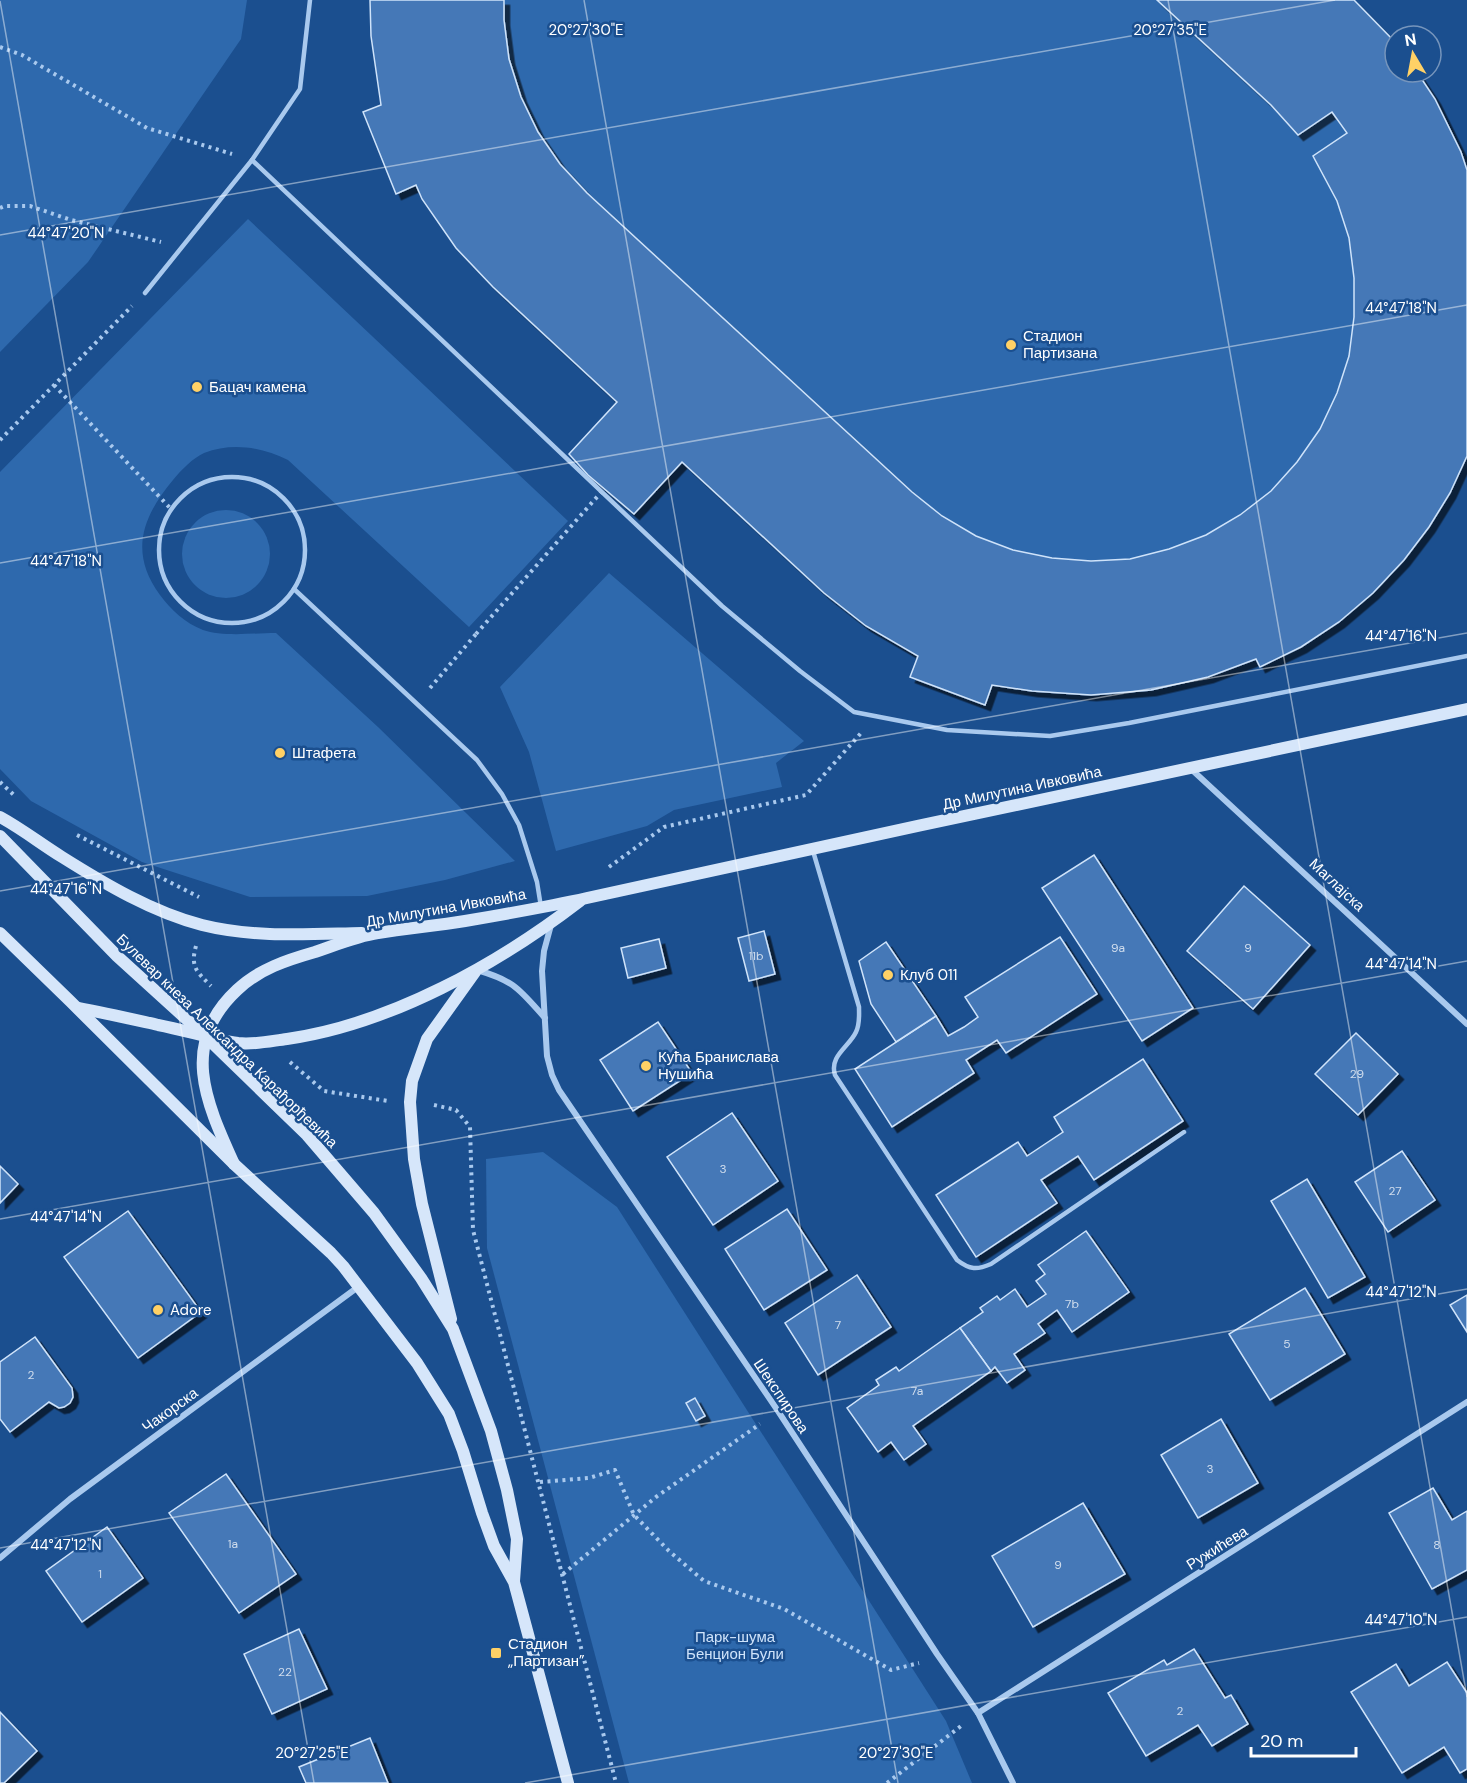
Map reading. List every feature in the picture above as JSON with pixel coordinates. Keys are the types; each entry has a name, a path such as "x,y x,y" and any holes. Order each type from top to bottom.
{"main road":[{"name":"Др Милутина Ивковића","path":"234,1164 208,1101 203,1066 205,1036 215,1015 226,1000 241,986 268,969 288,960 375,933 467,921 584,899 1467,709"},
{"path":"0,817 116,889 154,907 202,925 275,934 375,933"},
{"name":"Булевар кнеза Александра Карађорђевића","path":"0,836 117,956 205,1036 307,1135 374,1213 453,1329 489,1424 507,1490 517,1539 514,1582"},
{"name":"Др Милутина Ивковића","path":"77,1008 239,1043 302,1037 337,1029 390,1011 477,970 551,924 584,899"},
{"name":"Булевар кнеза Александра Карађорђевића","path":"0,933 234,1164 331,1253 417,1363 449,1414 494,1546 514,1582 568,1783"},
{"path":"453,1329 414,1159 410,1102 412,1081 427,1039 477,970"}],"street":[{"name":"Маглајска","path":"1189,767 1467,1024"},
{"name":"Шекспирова","path":"551,924 542,971 547,1056 559,1090 778,1411 978,1713 1013,1783"},
{"path":"477,970 502,977 517,987 545,1018"},
{"name":"Чакорска","path":"0,1558 70,1499 359,1287"},
{"name":"Ружићева","path":"978,1713 1467,1402"}],"lane":[{"path":"145,293 252,160 300,89 310,0"},
{"path":"252,160 722,606 800,671 854,712 947,730 1050,736 1129,723 1467,656"},
{"path":"236,477 261,483 282,496 298,516 305,540 304,566 294,588 279,606 259,618 236,623 213,621 192,611 175,596 164,576 159,553 162,530 171,509 189,491 211,480 236,477"},
{"path":"294,588 477,760 502,794 519,825 537,882 541,907"},
{"path":"812,849 859,1007 857,1030 835,1060 833,1069 835,1075 957,1260 968,1268 979,1269 991,1264 1184,1132"}],"path":[{"path":"0,47 21,55 147,128 252,160"},
{"path":"0,208 30,206 71,220 182,247"},
{"path":"0,440 145,293"},
{"path":"54,385 171,509"},
{"path":"417,703 604,489"},
{"path":"609,867 664,827 806,795 876,717"},
{"path":"0,782 22,803"},
{"path":"69,831 210,902"},
{"path":"563,1574 656,1497 778,1411"},
{"path":"540,1482 589,1478 615,1470 634,1515 669,1551 704,1581 784,1609 891,1670 913,1666 937,1654"},
{"path":"887,1783 978,1713"}],"green space":[{"path":"0,0 247,0 241,39 88,262 0,352"},
{"name":"Стадион Партизана","path":"370,0 1354,0 1383,30 1383,84 1426,84 1452,132 1467,170 1467,456 1450,493 1429,527 1404,560 1260,667 1255,659 1174,685 1110,695 1077,694 993,685 985,705 910,677 918,656 866,626 824,593 683,462 634,514 588,475 569,454 617,402 513,306 466,259 439,224 416,185 396,194 363,112 381,105 371,36"},
{"path":"248,219 568,521 469,627 288,460 257,449 225,448 204,453 191,461 173,480 154,508 143,536 142,550 150,580 174,611 190,624 203,630 229,634 276,633 378,727 515,861 445,880 367,896 250,897 142,862 31,801 0,769 0,472"},
{"path":"226,510 243,513 257,523 267,537 270,554 267,571 257,585 243,595 226,598 209,595 195,585 185,571 182,554 185,537 195,523 209,513"},
{"path":"609,573 804,741 776,763 782,787 674,810 647,826 556,851 529,752 500,687"},
{"name":"Парк-шума Бенцион Були","path":"543,1152 617,1207 946,1721 972,1783 629,1783 487,1248 486,1159"}],"building":[{"path":"370,0 504,0 509,59 521,97 538,132 560,164 587,193 912,492 942,516 976,536 1013,550 1052,558 1091,561 1130,559 1169,549 1206,535 1240,515 1271,491 1297,462 1320,429 1337,393 1349,356 1354,317 1354,278 1349,238 1337,201 1313,156 1347,133 1332,112 1298,135 1271,105 1157,0 1354,0 1383,30 1383,84 1425,84 1435,99 1461,152 1467,170 1467,456 1450,493 1429,527 1404,560 1373,593 1339,622 1301,647 1260,667 1256,659 1208,677 1151,690 1091,695 1032,691 992,685 985,705 910,677 918,656 866,626 824,593 682,462 634,514 588,475 569,454 617,402 493,287 456,248 422,199 416,185 396,194 363,112 381,105 371,36"},
{"path":"1094,855 1193,1008 1142,1041 1042,888"},
{"path":"1244,886 1310,945 1253,1009 1187,951"},
{"path":"764,931 775,974 749,981 738,938"},
{"path":"1060,937 1097,994 1006,1053 997,1040 966,1060 974,1073 892,1127 855,1069 936,1016 948,1036 964,1027 978,1017 965,997"},
{"path":"659,939 666,968 628,978 621,948"},
{"path":"886,942 936,1016 896,1042 871,1004 859,961"},
{"name":"Кућа Бранислава Нушића","path":"658,1022 692,1073 633,1111 600,1060"},
{"path":"1356,1033 1398,1074 1358,1115 1315,1074"},
{"path":"1143,1059 1183,1121 1094,1180 1078,1156 1041,1180 1057,1203 976,1257 936,1195 1018,1142 1027,1156 1063,1132 1054,1117"},
{"path":"732,1113 778,1181 713,1225 667,1157"},
{"path":"1402,1151 1435,1200 1388,1232 1355,1182"},
{"path":"0,1166 18,1184 0,1203"},
{"path":"1307,1179 1365,1277 1328,1298 1271,1201"},
{"path":"787,1209 827,1270 764,1310 725,1249"},
{"path":"128,1211 201,1312 138,1358 64,1257"},
{"path":"1086,1231 1129,1292 1072,1332 1057,1310 1038,1324 1045,1333 1014,1354 1025,1370 1007,1383 995,1367 991,1371 960,1328 983,1312 980,1308 997,1296 1000,1300 1015,1289 1027,1307 1046,1294 1036,1281 1045,1274 1038,1265"},
{"path":"857,1275 891,1327 818,1375 785,1323"},
{"path":"1305,1288 1345,1354 1270,1400 1229,1334"},
{"path":"1467,1295 1467,1332 1450,1305"},
{"path":"960,1328 991,1371 913,1426 926,1444 904,1460 891,1442 878,1452 847,1408 879,1385 876,1380 896,1367 899,1371"},
{"path":"35,1337 72,1388 73,1397 64,1407 59,1408 49,1402 10,1432 0,1419 0,1362"},
{"path":"695,1398 705,1416 696,1421 686,1403"},
{"path":"1221,1419 1258,1483 1198,1518 1161,1455"},
{"path":"226,1474 296,1574 239,1613 169,1513"},
{"path":"1433,1488 1452,1520 1467,1511 1467,1570 1432,1589 1389,1513"},
{"path":"1083,1503 1125,1574 1033,1627 992,1556"},
{"path":"107,1527 143,1578 82,1622 46,1571"},
{"path":"299,1629 327,1689 272,1714 244,1654"},
{"path":"1194,1649 1225,1698 1231,1695 1248,1724 1212,1746 1198,1725 1146,1756 1108,1693 1164,1660 1167,1665"},
{"path":"1447,1662 1467,1693 1467,1769 1460,1773 1444,1747 1402,1773 1351,1692 1396,1664 1409,1686"},
{"path":"0,1712 37,1751 4,1783 0,1783"},
{"path":"370,1738 388,1783 306,1783 299,1767"}],"place":[{"name":"Стадион Партизана","path":"1011,345"},
{"name":"Бацач камена","path":"197,387"},
{"name":"Штафета","path":"280,753"},
{"name":"Клуб 011","path":"888,975"},
{"name":"Кућа Бранислава Нушића","path":"646,1066"},
{"name":"Adore","path":"158,1310"},
{"name":"Стадион „Партизан”","path":"496,1653"}]}
